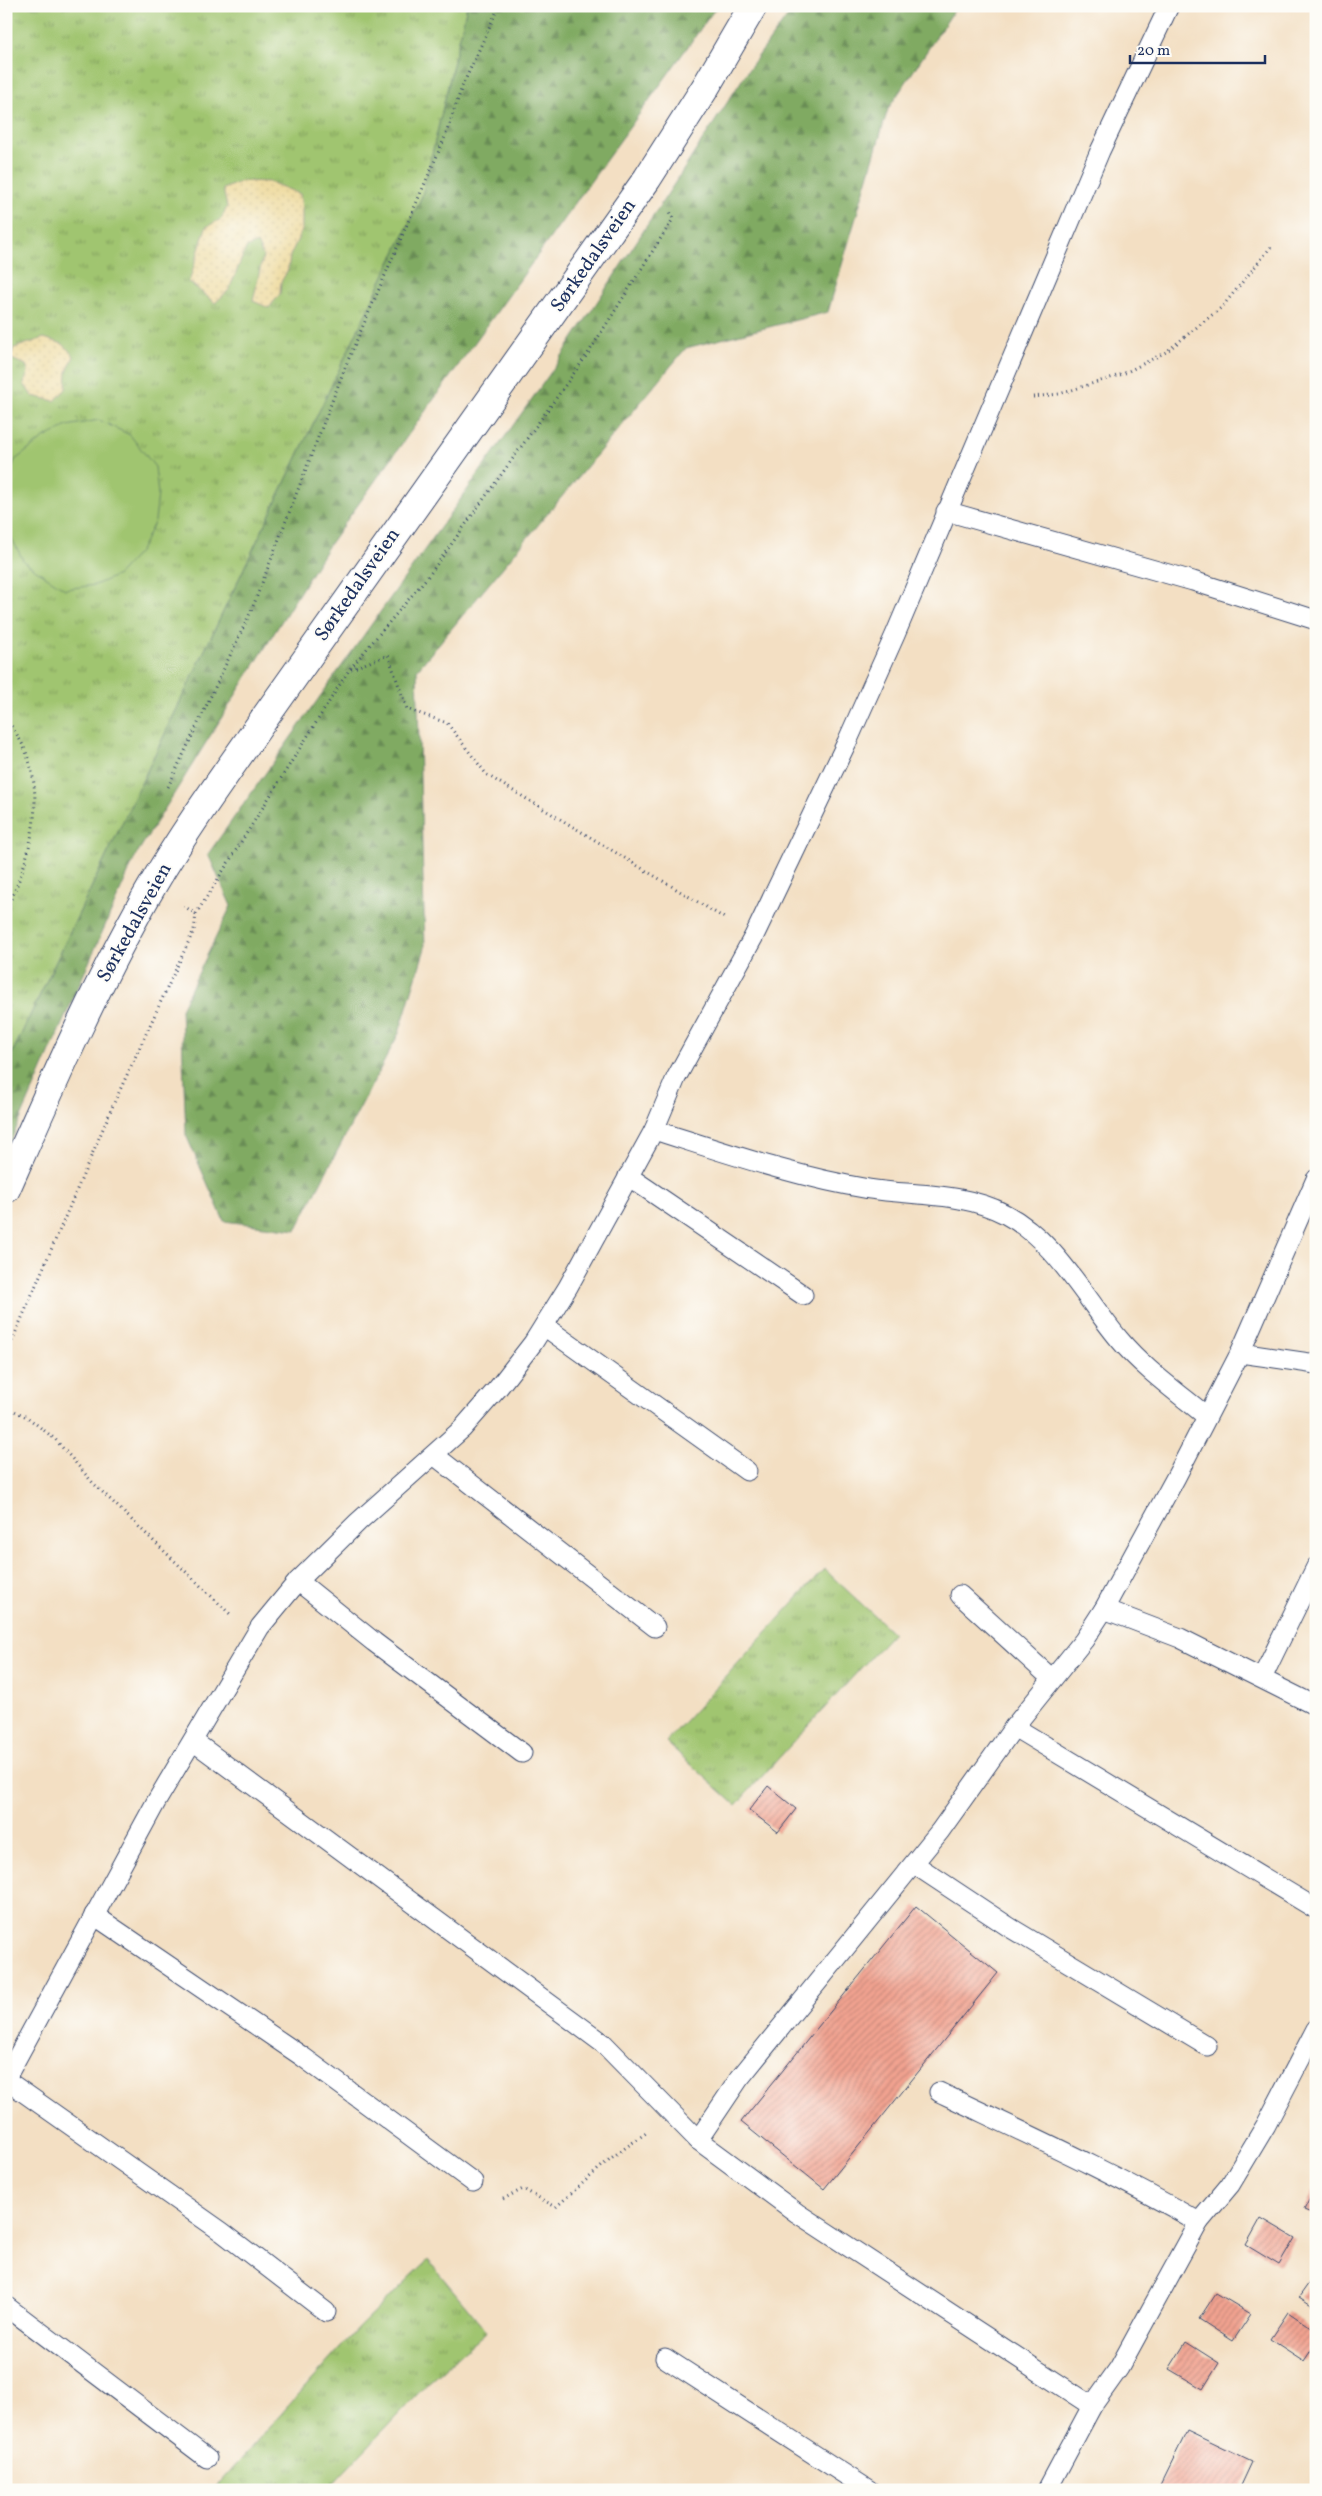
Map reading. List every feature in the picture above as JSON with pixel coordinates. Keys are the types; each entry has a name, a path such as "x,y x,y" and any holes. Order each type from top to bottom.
{"street":[{"name":"Sørkedalsveien","path":"6,1189 83,1016 155,882 208,798 647,179 705,88 753,6"}],"lane":[{"path":"326,2312 215,2227 6,2079 156,1802 254,1636 298,1581 358,1522 462,1429 498,1388 544,1326 568,1287 654,1130 676,1078 754,936 859,715 1100,152 1169,6"},
{"path":"946,511 1193,581 1316,620"},
{"path":"654,1130 757,1163 868,1189 939,1196 980,1204 1005,1214 1028,1229 1051,1251 1120,1340 1171,1388 1206,1416"},
{"path":"628,1176 804,1295"},
{"path":"698,2140 739,2079 940,1831 1014,1727 1084,1640 1104,1608 1240,1353 1316,1179"},
{"path":"544,1326 747,1471"},
{"path":"1240,1353 1316,1364"},
{"path":"434,1455 655,1627"},
{"path":"1262,1678 1316,1567"},
{"path":"298,1581 374,1642 522,1753"},
{"path":"960,1595 1052,1679"},
{"path":"1104,1608 1180,1638 1316,1706"},
{"path":"1014,1727 1316,1909"},
{"path":"193,1742 604,2044 674,2113 698,2140 798,2213 1092,2406"},
{"path":"914,1864 1009,1927 1207,2046"},
{"path":"94,1914 296,2052 473,2182"},
{"path":"1047,2490 1092,2406 1119,2368 1199,2222 1230,2185 1266,2125 1316,2029"},
{"path":"939,2092 1095,2167 1199,2222"},
{"path":"6,2306 207,2458"},
{"path":"665,2358 869,2490"}],"path":[{"path":"167,788 252,609 346,365 445,137 462,87 498,6"},
{"path":"6,1354 114,1102 194,930 196,914 349,670 430,574 587,355 673,219 669,207 647,179"},
{"path":"995,399 1011,400 1059,394 1123,374 1166,352 1222,307 1271,247"},
{"path":"349,670 388,655 407,709 447,723 487,774 754,936"},
{"path":"6,718 28,758 35,786 34,817 30,840 13,896 6,910"},
{"path":"176,901 196,914"},
{"path":"6,1407 27,1417 55,1439 93,1483 254,1636"},
{"path":"473,2182 500,2200 523,2189 556,2207 611,2158 674,2113"}],"green space":[{"path":"6,6 467,6 422,196 6,1066"},
{"path":"467,6 717,6 329,545 136,855 6,1152 6,1066 422,196"},
{"path":"795,6 957,6 888,109 828,312 686,348 417,670 425,948 399,1033 296,1230 224,1221 186,1135 181,1009 231,906 208,854 556,365 751,66"},
{"path":"99,420 130,435 155,467 158,494 155,521 140,551 118,575 95,585 65,589 24,562 6,527 6,485 15,460 44,438 67,426"},
{"path":"824,1569 893,1633 736,1805 666,1742"},
{"path":"428,2260 487,2331 429,2382 327,2490 213,2490 359,2327"}],"sand":[{"path":"242,181 270,182 300,194 302,230 290,256 288,270 281,282 280,294 269,308 253,301 263,256 257,243 246,248 229,290 215,303 189,282 206,227 221,219 227,207 223,189"},
{"path":"44,338 63,344 74,356 67,372 66,389 55,401 32,396 24,384 28,372 26,365 9,358 14,348"}],"building":[{"path":"768,1786 796,1809 778,1832 749,1810"},
{"path":"916,1906 998,1973 824,2189 741,2122"},
{"path":"1316,2186 1316,2215 1304,2210"},
{"path":"1261,2218 1295,2238 1279,2265 1246,2245"},
{"path":"1316,2273 1316,2308 1299,2297"},
{"path":"1216,2293 1251,2314 1233,2341 1199,2319"},
{"path":"1288,2312 1316,2331 1316,2343 1304,2361 1270,2339"},
{"path":"1186,2342 1219,2363 1203,2389 1169,2369"},
{"path":"1187,2431 1252,2462 1239,2490 1158,2490"}]}
